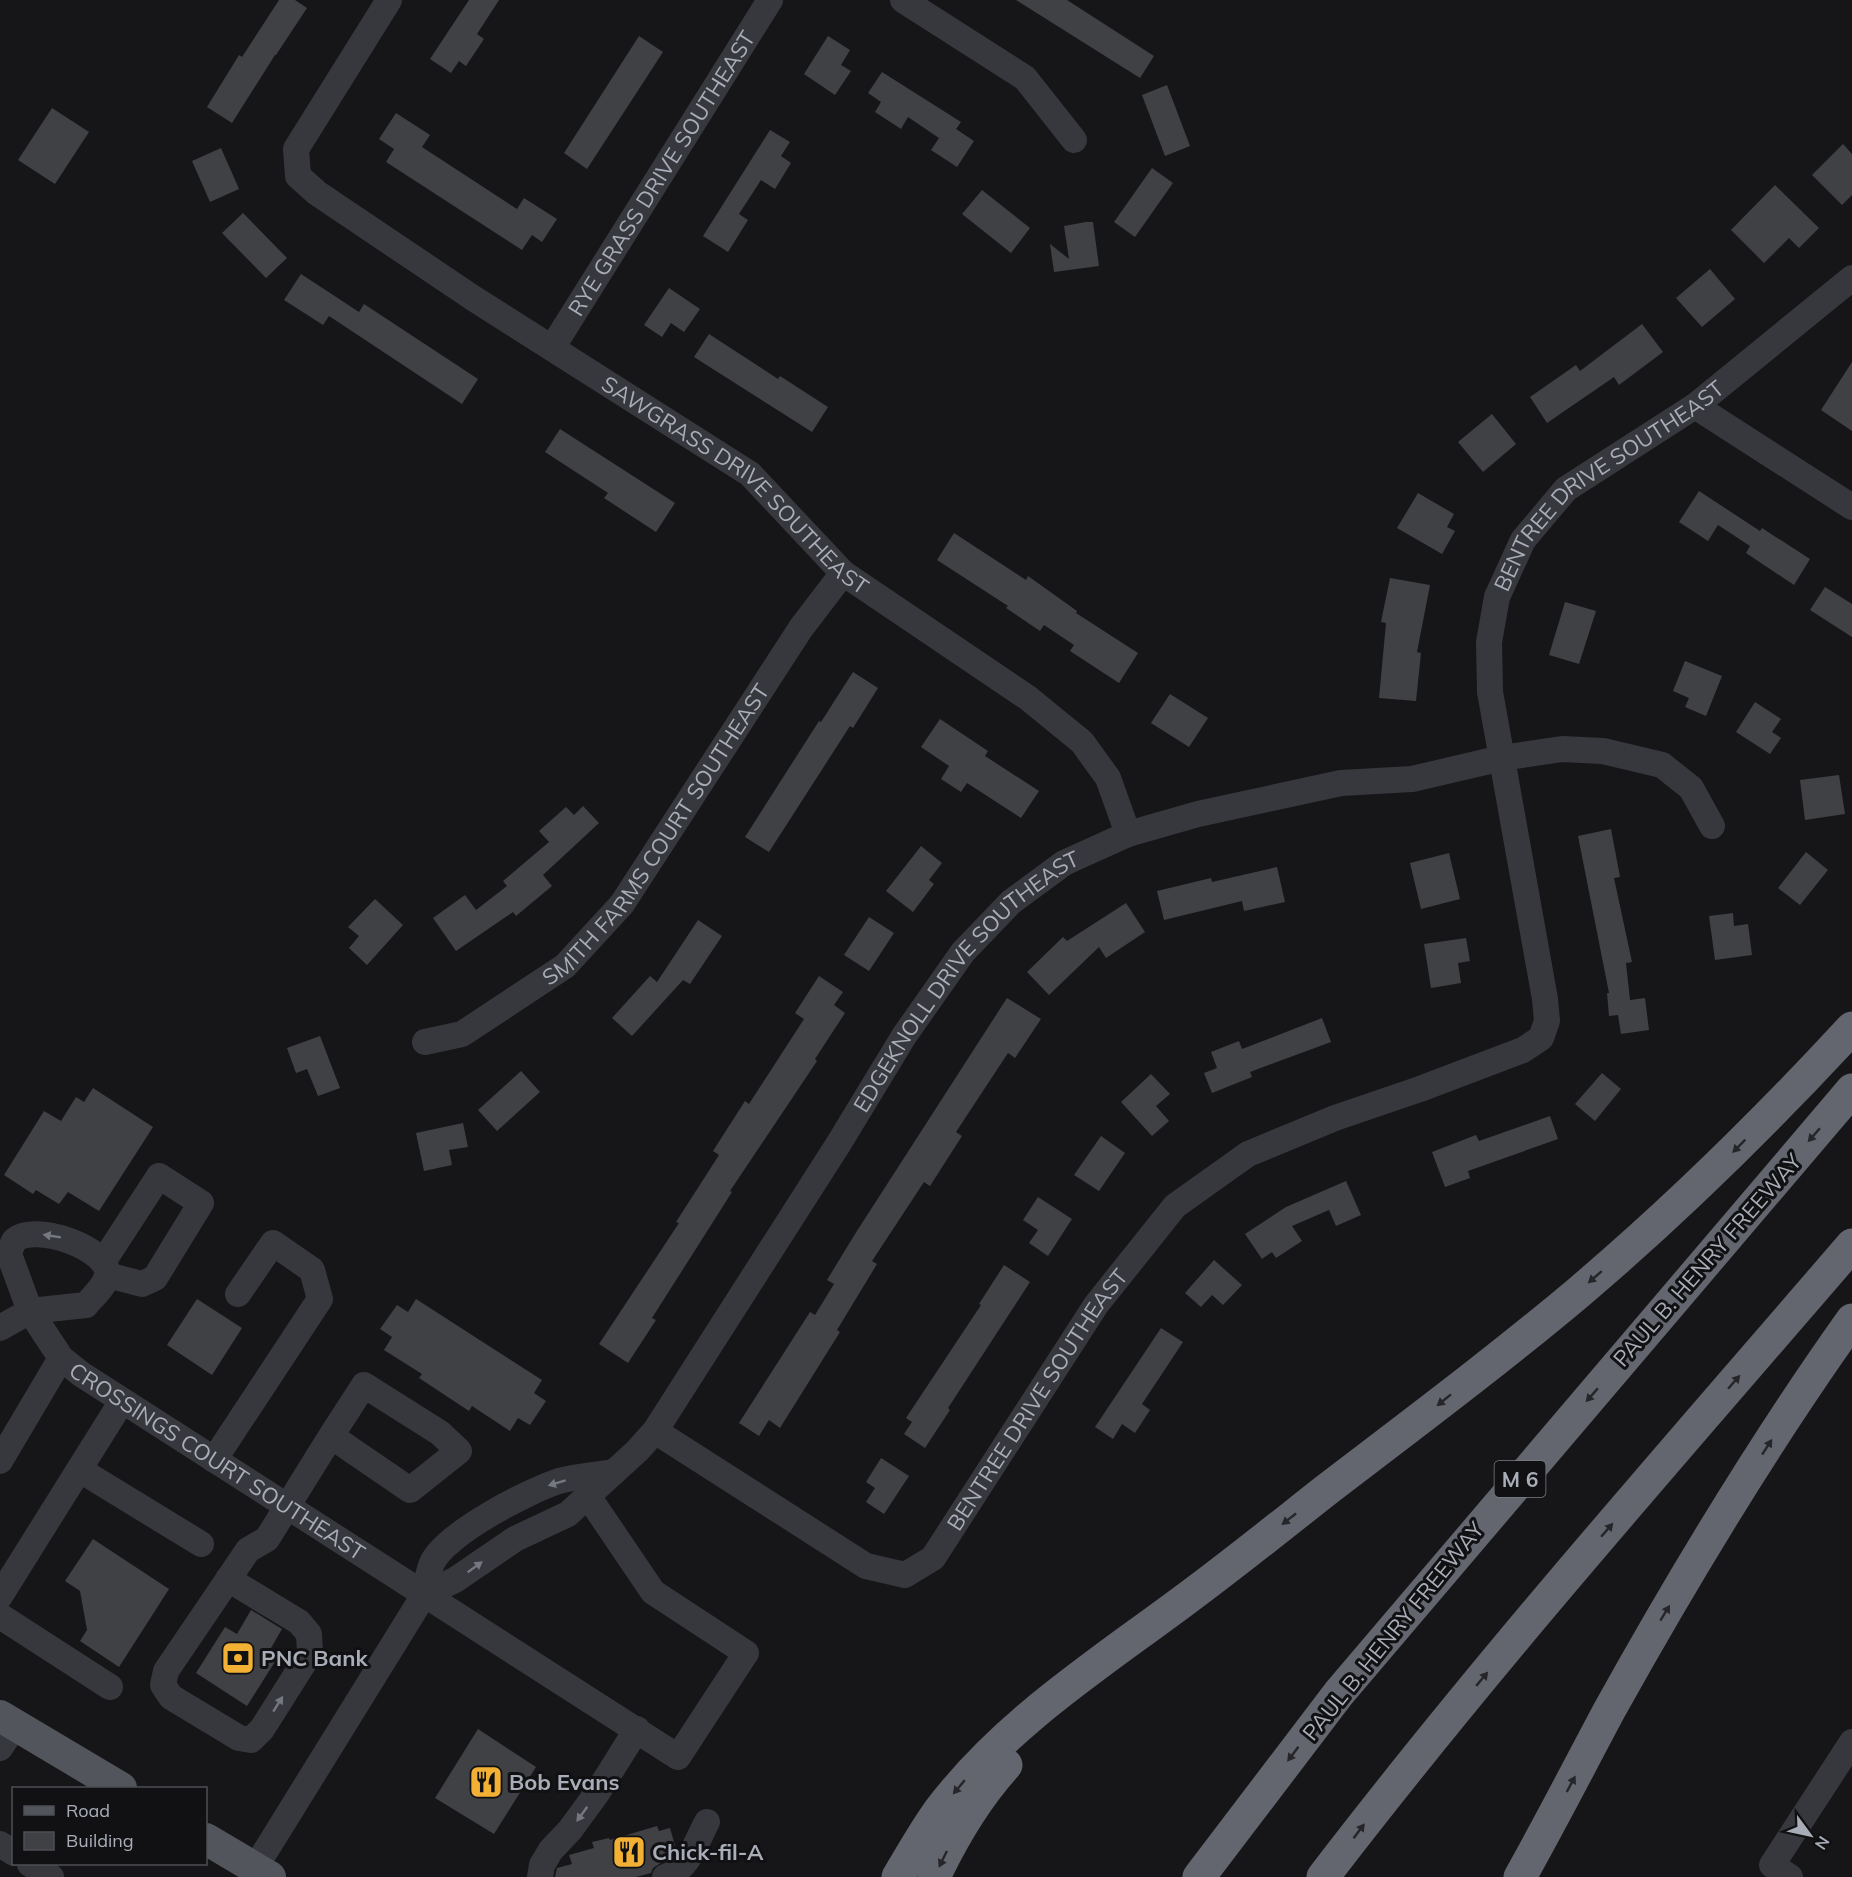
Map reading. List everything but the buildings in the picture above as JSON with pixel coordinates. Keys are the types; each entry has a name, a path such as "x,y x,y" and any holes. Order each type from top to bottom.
{"highway":[{"path":"898,1877 939,1812 967,1777 1046,1702 1081,1674 1181,1603 1437,1406 1576,1294 1718,1167 1852,1028"},
{"name":"PAUL B. HENRY FREEWAY","path":"1199,1877 1339,1693 1852,1090"},
{"path":"1323,1877 1392,1786 1580,1562 1852,1245"},
{"path":"1520,1877 1610,1710 1698,1557 1804,1390 1852,1320"},
{"path":"934,1877 948,1848 993,1779 1026,1744 1181,1603"},
{"path":"1525,1877 1543,1836"}],"main road":[{"path":"5,1730 119,1787"},
{"path":"207,1840 254,1875"}],"street":[{"name":"SAWGRASS DRIVE SOUTHEAST","path":"389,0 296,149 298,176 317,193 464,291 750,474 843,573 1028,698 1082,742 1108,778 1128,834"},
{"name":"RYE GRASS DRIVE SOUTHEAST","path":"552,348 770,0"},
{"path":"903,0 1025,78 1074,140"},
{"name":"BENTREE DRIVE SOUTHEAST","path":"655,1431 866,1566 905,1575 933,1558 1096,1305 1175,1206 1248,1154 1335,1118 1523,1050 1540,1038 1547,1021 1545,999 1490,692 1489,642 1497,597 1523,540 1566,489 1695,406 1852,278"},
{"path":"1695,406 1852,507"},
{"name":"SMITH FARMS COURT SOUTHEAST","path":"425,1042 462,1034 565,966 622,904 801,628 843,573"},
{"name":"EDGEKNOLL DRIVE SOUTHEAST","path":"424,1595 455,1580 515,1539 568,1514 615,1472 655,1431 839,1143 904,1036 963,952 1011,902 1065,863 1128,834 1198,814 1341,783 1413,779 1502,758 1562,749 1603,751 1662,765 1691,788 1712,826"},
{"path":"0,1328 30,1311 86,1305 103,1286 105,1268 72,1240 53,1236 23,1236 14,1242 9,1254 30,1311"},
{"path":"214,1460 320,1299 312,1270 273,1243 238,1294"},
{"name":"CROSSINGS COURT SOUTHEAST","path":"30,1311 61,1358 122,1401 678,1757 746,1653 653,1592 588,1496"},
{"path":"0,1461 61,1358"},
{"path":"228,1579 298,1622 309,1634 310,1653 262,1729 251,1740 239,1738 171,1697 164,1685 165,1671 228,1579 248,1550 267,1539 331,1436 364,1385 440,1433 459,1450 410,1490 331,1436"},
{"path":"0,1596 122,1401"},
{"path":"80,1470 201,1544"},
{"path":"254,1875 424,1595 432,1562 461,1534 523,1495 561,1481 615,1472"},
{"path":"0,1616 110,1687"},
{"path":"540,1877 542,1865 551,1850 570,1830 597,1793 637,1730"},
{"path":"1790,1877 1773,1865 1852,1742"},
{"path":"665,1877 676,1874 689,1858 707,1822"},
{"path":"33,1865 51,1877"}],"place":[{"name":"PNC Bank","path":"238,1658"},
{"name":"Bob Evans","path":"486,1782"},
{"name":"Chick-fil-A","path":"629,1852"}]}
